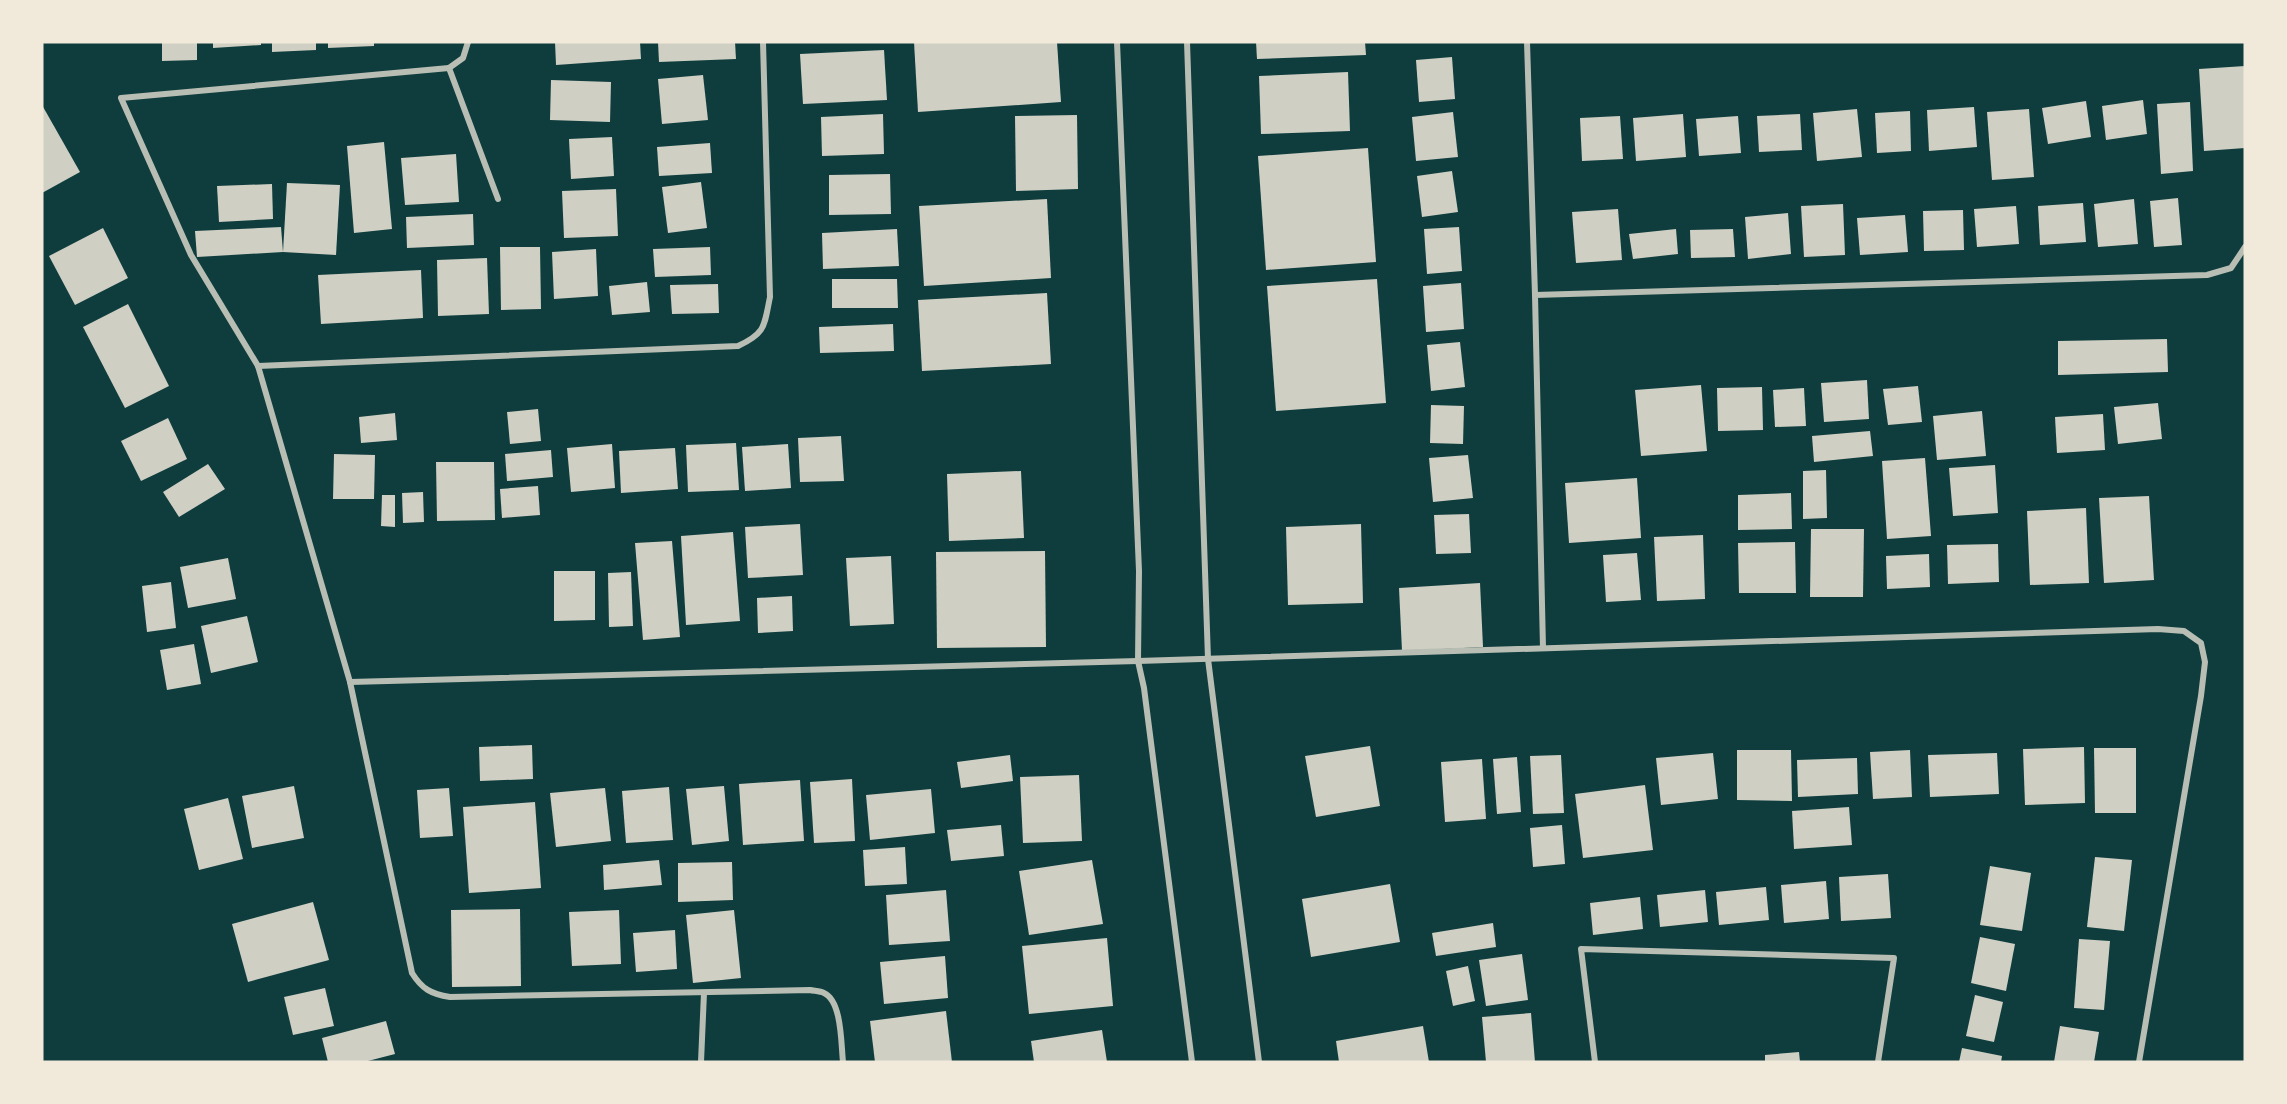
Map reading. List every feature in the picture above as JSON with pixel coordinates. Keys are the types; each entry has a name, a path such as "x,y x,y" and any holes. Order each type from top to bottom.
{"street":[{"path":"468,42 464,58 449,68 121,98 192,255 258,366 350,682 412,973 419,984 432,994 450,997 810,990 824,993 834,1000 838,1012 843,1062"},
{"path":"258,366 738,346 758,336 765,321 770,297 763,42"},
{"path":"1117,42 1139,571 1138,661 1144,688 1192,1062"},
{"path":"1188,42 1208,659 1259,1062"},
{"path":"1527,42 1543,648"},
{"path":"449,68 498,199"},
{"path":"1535,296 2207,275 2231,267 2245,247"},
{"path":"350,682 1208,659 2158,629 2184,631 2201,643 2205,662 2139,1062"},
{"path":"1595,1062 1581,949 1894,958 1878,1062"},
{"path":"701,1062 704,993"}],"building":[{"path":"162,42 197,42 197,60 162,61"},
{"path":"213,42 261,42 261,45 213,48"},
{"path":"272,42 316,42 316,50 272,52"},
{"path":"328,42 374,42 374,46 328,48"},
{"path":"555,42 640,42 641,59 556,65"},
{"path":"658,42 735,42 736,59 659,62"},
{"path":"914,42 1057,42 1061,102 918,112"},
{"path":"1256,42 1365,42 1366,55 1257,59"},
{"path":"884,50 887,100 803,104 800,54"},
{"path":"1452,57 1455,99 1419,102 1416,60"},
{"path":"2245,66 2245,148 2204,151 2199,69"},
{"path":"1348,72 1350,131 1261,134 1259,76"},
{"path":"703,75 708,120 662,124 658,79"},
{"path":"551,80 611,82 610,122 550,120"},
{"path":"2143,100 2147,134 2106,140 2102,106"},
{"path":"2086,101 2091,137 2048,144 2042,108"},
{"path":"2190,102 2193,171 2161,174 2157,104"},
{"path":"42,105 80,172 42,193"},
{"path":"1974,107 1977,147 1929,151 1927,110"},
{"path":"1857,109 1862,157 1817,161 1813,113"},
{"path":"2029,109 2034,177 1992,180 1987,112"},
{"path":"1910,111 1911,151 1877,153 1875,113"},
{"path":"1453,112 1458,157 1416,161 1412,117"},
{"path":"883,114 884,154 822,156 821,117"},
{"path":"1683,114 1686,157 1636,161 1633,118"},
{"path":"1800,114 1802,150 1759,152 1757,116"},
{"path":"1077,115 1078,189 1016,191 1015,116"},
{"path":"1620,116 1623,159 1582,161 1580,118"},
{"path":"1738,116 1741,153 1699,156 1696,119"},
{"path":"612,137 614,176 571,179 569,139"},
{"path":"384,142 392,229 354,233 347,146"},
{"path":"710,143 712,173 659,176 657,147"},
{"path":"1368,148 1376,262 1266,270 1258,156"},
{"path":"456,154 459,202 405,205 401,158"},
{"path":"1452,171 1458,212 1422,217 1417,176"},
{"path":"890,174 891,214 829,215 829,175"},
{"path":"701,182 707,228 668,233 662,187"},
{"path":"287,183 340,185 336,255 283,252"},
{"path":"272,184 273,219 219,222 217,186"},
{"path":"616,189 618,236 564,238 562,191"},
{"path":"2178,198 2182,245 2154,247 2150,201"},
{"path":"1047,199 1051,278 924,286 919,206"},
{"path":"2134,199 2138,244 2098,247 2094,204"},
{"path":"2083,203 2086,242 2040,245 2038,206"},
{"path":"1843,204 1845,255 1804,257 1801,206"},
{"path":"2016,206 2019,244 1977,247 1974,209"},
{"path":"1618,209 1622,260 1576,263 1572,212"},
{"path":"1963,210 1964,250 1924,251 1923,211"},
{"path":"1788,213 1791,254 1748,259 1745,217"},
{"path":"473,214 474,245 407,248 406,217"},
{"path":"1905,215 1908,252 1860,255 1857,218"},
{"path":"281,227 283,252 197,257 195,231"},
{"path":"1459,227 1462,271 1427,274 1424,229"},
{"path":"103,228 128,278 75,305 49,256"},
{"path":"897,229 899,266 823,269 822,233"},
{"path":"1676,229 1678,254 1633,259 1629,234"},
{"path":"1733,229 1735,257 1691,258 1690,230"},
{"path":"500,247 540,247 541,309 501,310"},
{"path":"710,247 711,275 655,277 653,249"},
{"path":"596,249 598,296 554,299 552,252"},
{"path":"487,258 489,314 438,316 437,260"},
{"path":"421,270 423,318 321,324 318,275"},
{"path":"832,279 897,279 898,308 832,308"},
{"path":"1377,279 1386,403 1276,411 1267,286"},
{"path":"647,282 650,312 612,315 609,286"},
{"path":"1461,283 1464,329 1426,332 1423,286"},
{"path":"718,284 719,313 672,314 670,285"},
{"path":"1047,293 1051,364 922,371 918,300"},
{"path":"128,304 169,386 125,408 83,327"},
{"path":"893,324 894,351 820,353 819,327"},
{"path":"2167,339 2168,372 2058,375 2058,341"},
{"path":"1460,342 1465,387 1431,391 1427,345"},
{"path":"1867,380 1869,419 1824,422 1821,383"},
{"path":"1701,385 1707,451 1641,456 1635,390"},
{"path":"1918,386 1922,422 1888,425 1883,389"},
{"path":"1762,387 1763,430 1718,431 1717,388"},
{"path":"1804,388 1806,426 1775,427 1773,390"},
{"path":"2158,403 2162,439 2118,444 2114,407"},
{"path":"1431,405 1464,406 1463,444 1430,443"},
{"path":"538,409 541,441 510,444 507,412"},
{"path":"1982,411 1986,456 1937,460 1933,416"},
{"path":"395,413 397,440 361,443 359,417"},
{"path":"2103,414 2105,450 2057,453 2055,417"},
{"path":"168,418 187,459 141,481 121,441"},
{"path":"1870,431 1873,456 1814,462 1812,436"},
{"path":"841,436 844,481 800,482 798,438"},
{"path":"736,443 739,490 688,492 686,445"},
{"path":"612,444 615,488 571,492 567,448"},
{"path":"788,444 791,488 745,491 742,447"},
{"path":"675,448 678,489 621,493 619,451"},
{"path":"551,450 553,477 507,481 505,454"},
{"path":"334,454 375,455 374,499 333,499"},
{"path":"1468,455 1473,498 1433,502 1429,458"},
{"path":"1925,458 1931,536 1887,539 1882,461"},
{"path":"436,462 494,462 495,520 437,521"},
{"path":"208,464 225,489 179,517 163,492"},
{"path":"1995,465 1998,513 1953,516 1949,468"},
{"path":"1826,470 1827,518 1803,519 1803,471"},
{"path":"1021,471 1024,538 949,541 947,474"},
{"path":"1637,478 1641,538 1569,543 1565,483"},
{"path":"538,486 540,515 502,518 500,489"},
{"path":"423,492 424,522 403,523 402,493"},
{"path":"1791,493 1792,529 1738,530 1738,495"},
{"path":"382,495 395,495 395,527 381,526"},
{"path":"2149,496 2154,580 2104,583 2099,498"},
{"path":"2086,508 2089,583 2030,585 2027,511"},
{"path":"1469,514 1471,553 1436,554 1434,515"},
{"path":"800,524 803,575 748,578 745,527"},
{"path":"1361,524 1363,603 1288,605 1286,527"},
{"path":"1811,529 1864,529 1863,597 1810,597"},
{"path":"733,532 740,621 686,625 681,536"},
{"path":"1703,535 1705,599 1657,601 1654,537"},
{"path":"672,541 680,637 643,640 635,543"},
{"path":"1795,542 1796,593 1739,593 1738,543"},
{"path":"1998,544 1999,582 1948,584 1947,545"},
{"path":"1045,551 1046,647 937,648 936,552"},
{"path":"1637,553 1641,600 1606,602 1603,555"},
{"path":"1929,554 1930,587 1887,589 1886,556"},
{"path":"891,556 894,624 850,626 846,558"},
{"path":"228,558 236,599 188,608 180,567"},
{"path":"554,571 595,571 595,620 554,621"},
{"path":"631,572 633,626 609,627 608,573"},
{"path":"171,582 176,628 147,632 142,586"},
{"path":"1480,583 1483,647 1402,651 1399,588"},
{"path":"792,596 793,631 758,633 757,598"},
{"path":"247,616 258,662 211,673 201,626"},
{"path":"194,644 201,684 167,690 160,650"},
{"path":"532,745 533,779 480,781 479,747"},
{"path":"1370,746 1380,806 1316,817 1305,756"},
{"path":"2084,747 2085,803 2025,805 2023,749"},
{"path":"2094,748 2136,748 2136,813 2095,813"},
{"path":"1737,750 1791,750 1792,801 1737,800"},
{"path":"1910,750 1912,797 1873,799 1870,752"},
{"path":"1713,753 1718,799 1661,805 1656,758"},
{"path":"1997,753 1999,794 1930,797 1928,755"},
{"path":"1010,755 1013,781 961,788 957,762"},
{"path":"1561,755 1564,813 1533,814 1530,756"},
{"path":"1517,757 1521,812 1497,814 1493,759"},
{"path":"1857,758 1858,794 1798,797 1797,760"},
{"path":"1482,759 1486,819 1445,822 1441,762"},
{"path":"1079,775 1082,841 1023,843 1020,777"},
{"path":"852,779 855,841 814,843 810,782"},
{"path":"800,780 804,841 743,845 739,784"},
{"path":"1645,785 1653,850 1583,858 1575,794"},
{"path":"294,786 304,838 252,848 242,796"},
{"path":"724,786 729,841 692,845 686,789"},
{"path":"669,787 673,840 626,843 622,791"},
{"path":"449,788 453,836 420,838 417,790"},
{"path":"605,788 611,841 556,847 550,793"},
{"path":"931,789 935,833 870,840 866,795"},
{"path":"228,798 243,859 199,870 184,809"},
{"path":"535,802 541,888 469,893 463,807"},
{"path":"1849,807 1852,845 1794,849 1792,811"},
{"path":"1001,825 1004,856 951,861 947,830"},
{"path":"1562,825 1565,864 1533,867 1530,828"},
{"path":"905,847 907,884 865,886 863,850"},
{"path":"2095,857 2132,860 2124,931 2087,927"},
{"path":"659,860 662,885 604,890 603,865"},
{"path":"1092,860 1103,924 1029,935 1019,871"},
{"path":"732,862 733,900 678,902 678,863"},
{"path":"1990,866 2031,873 2022,931 1980,925"},
{"path":"1888,874 1891,918 1841,921 1839,877"},
{"path":"1826,881 1829,919 1784,923 1781,885"},
{"path":"1390,884 1400,942 1311,957 1302,899"},
{"path":"1766,887 1769,920 1719,925 1716,892"},
{"path":"946,890 950,941 889,945 886,895"},
{"path":"1705,890 1708,922 1660,927 1657,895"},
{"path":"1640,897 1643,929 1593,935 1590,903"},
{"path":"313,902 329,960 248,982 232,924"},
{"path":"520,909 521,986 452,987 451,910"},
{"path":"619,910 621,964 572,966 569,912"},
{"path":"734,910 741,978 693,983 686,915"},
{"path":"1493,923 1496,947 1436,956 1432,933"},
{"path":"675,930 677,969 636,972 633,933"},
{"path":"1980,937 2015,944 2006,991 1971,983"},
{"path":"1107,938 1113,1006 1029,1014 1022,946"},
{"path":"2079,939 2110,941 2104,1010 2074,1008"},
{"path":"1522,954 1528,1000 1486,1006 1479,960"},
{"path":"945,956 948,998 884,1004 880,962"},
{"path":"1468,966 1475,1001 1453,1006 1446,971"},
{"path":"325,988 334,1026 293,1035 284,997"},
{"path":"1975,995 2003,1002 1994,1042 1966,1036"},
{"path":"946,1011 952,1062 875,1062 870,1021"},
{"path":"1531,1013 1535,1062 1486,1062 1482,1017"},
{"path":"386,1021 395,1054 364,1062 328,1062 322,1038"},
{"path":"1423,1026 1429,1062 1339,1062 1336,1041"},
{"path":"2060,1026 2099,1032 2094,1062 2054,1062"},
{"path":"1102,1030 1107,1062 1034,1062 1031,1041"},
{"path":"1962,1048 2002,1056 2001,1062 1959,1062"},
{"path":"1799,1052 1800,1062 1765,1062 1765,1055"}]}
